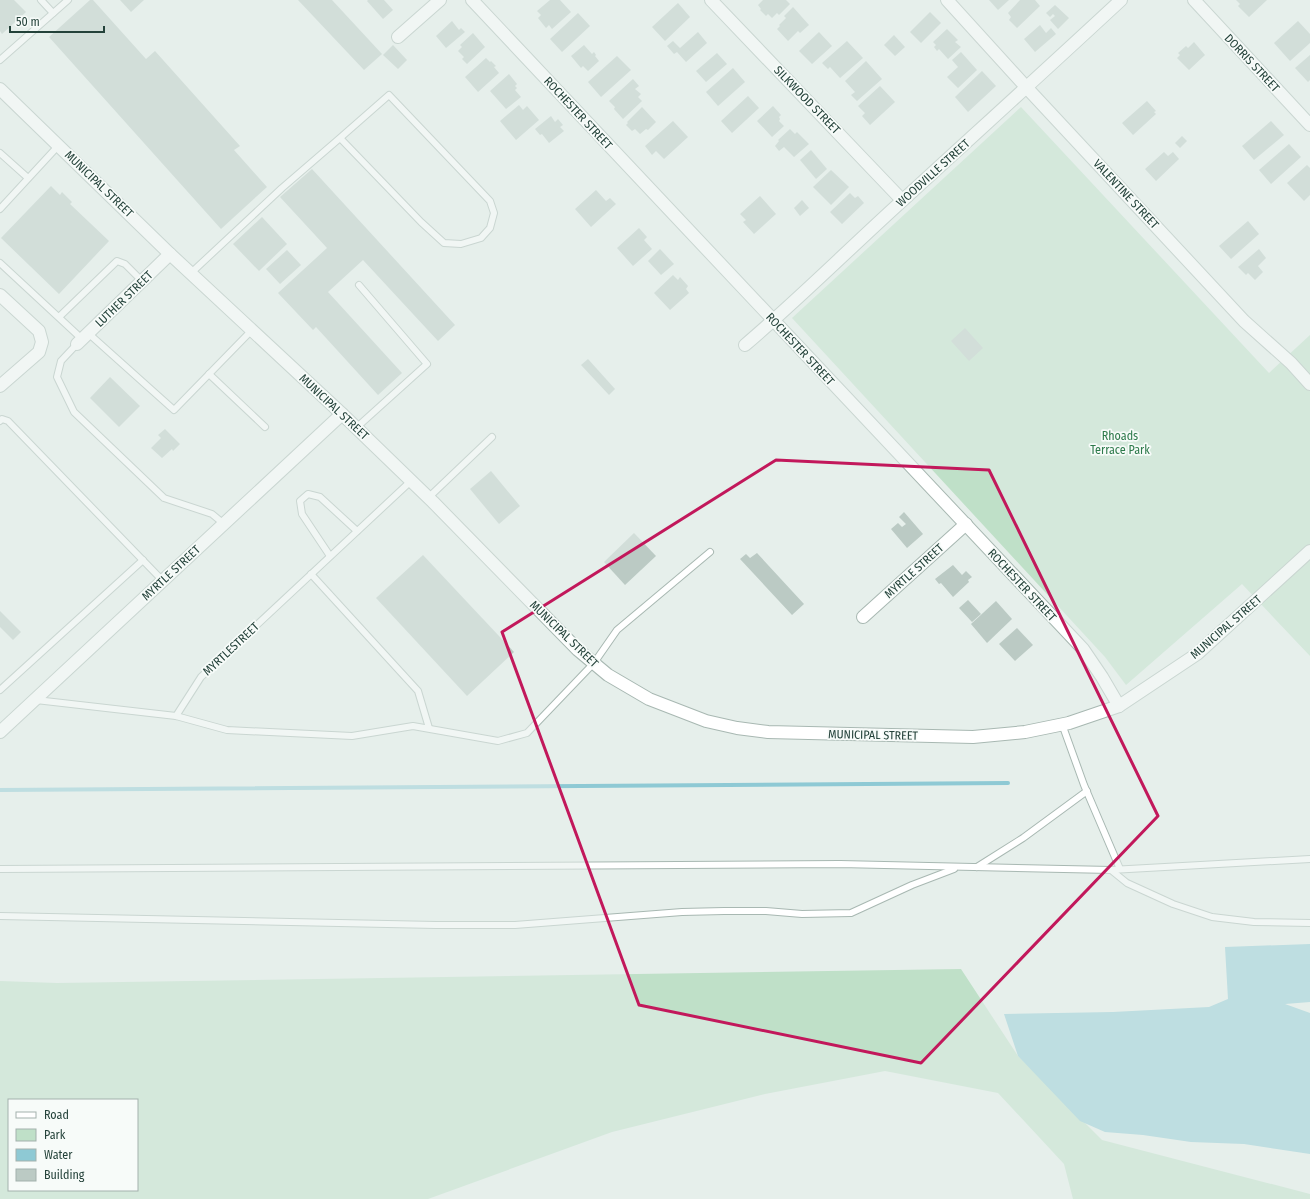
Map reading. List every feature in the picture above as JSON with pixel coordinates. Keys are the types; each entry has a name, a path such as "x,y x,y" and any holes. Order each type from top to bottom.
{"street":[{"path":"398,37 440,0"},
{"name":"ROCHESTER STREET","path":"472,0 1083,649 1119,706"},
{"name":"SILKWOOD STREET","path":"711,0 902,200"},
{"name":"VALENTINE STREET","path":"947,0 1027,88 1244,320 1291,363 1310,384"},
{"name":"WOODVILLE STREET","path":"745,345 773,321 902,200 1027,88 1121,0"},
{"name":"DORRIS STREET","path":"1194,0 1310,125"},
{"name":"MUNICIPAL STREET","path":"2,94 59,145 170,254 342,414 428,498 578,650 608,675 649,700 706,721 760,731 973,737 1025,732 1062,724 1119,706 1197,654 1310,550"},
{"name":"LUTHER STREET","path":"82,339 170,254"},
{"path":"0,295 39,331 42,342 39,352 0,386"},
{"name":"MYRTLE STREET","path":"0,732 342,414"},
{"name":"MYRTLE STREET","path":"863,617 966,524"}],"lane":[{"path":"41,0 53,13"},
{"path":"0,60 68,0"},
{"path":"191,273 282,188 389,95 490,201 494,213 490,228 481,238 462,244 444,243 421,222 340,138"},
{"path":"0,209 59,145"},
{"path":"1,155 28,178"},
{"path":"59,318 117,261 125,264 142,281"},
{"path":"0,263 82,339 174,410 252,330"},
{"path":"356,428 428,364 359,285"},
{"path":"82,339 61,361 57,377 74,412 164,498 212,514 224,524"},
{"path":"209,374 265,427"},
{"path":"0,421 2,419 8,421 163,581"},
{"path":"428,498 492,437"},
{"name":"MYRTLESTREET","path":"176,716 201,677 410,481"},
{"path":"330,556 302,514 300,501 308,494 320,497 357,531"},
{"path":"34,700 176,716 227,730 352,736 413,726 498,741 527,733 594,663 617,630 710,552"},
{"path":"0,690 143,560"},
{"path":"311,574 418,691 429,728"},
{"path":"1062,724 1087,791 1120,869"},
{"path":"976,867 1023,838 1087,791"},
{"path":"0,869 832,864 1110,870 1310,859"},
{"path":"0,916 436,925 515,925 696,912 759,911 802,914 851,913 912,885 958,867"},
{"path":"1110,870 1127,883 1173,904 1212,917 1254,922 1310,924"}],"highlighted area":[{"path":"776,460 989,470 1158,816 921,1063 639,1005 502,632"}],"green space":[{"name":"Rhoads Terrace Park","path":"1021,107 1269,373 1310,335 1310,656 1242,584 1126,685 1105,657 792,318"},
{"path":"961,969 1018,1056 1102,1140 1310,1194 1310,1199 1073,1199 1064,1164 998,1093 885,1071 765,1094 612,1132 428,1199 0,1199 0,981 57,983"}],"water":[{"path":"1310,944 1310,1002 1285,1004 1310,1013 1310,1154 1244,1144 1191,1142 1143,1135 1105,1132 1080,1121 1018,1056 1004,1014 1113,1012 1209,1007 1228,999 1225,947"}],"building":[{"path":"0,0 14,0 26,12 2,34 0,31"},
{"path":"90,0 93,0 146,59 155,51 240,146 234,150 267,187 221,229 49,37"},
{"path":"120,0 144,0 131,12"},
{"path":"298,0 332,0 382,54 364,70"},
{"path":"384,0 393,10 383,19 367,1"},
{"path":"550,0 560,0 571,12 552,29 549,25 546,28 538,18 541,15 537,11"},
{"path":"763,0 786,0 790,4 779,15 777,13 772,18 768,14 766,16 760,10 761,9 758,5"},
{"path":"989,0 1009,0 998,10"},
{"path":"1020,0 1035,0 1040,6 1017,28 1009,20 1011,17 1008,13"},
{"path":"1236,0 1267,0 1249,17 1238,6 1240,4"},
{"path":"678,3 690,17 665,41 652,27"},
{"path":"1055,5 1069,18 1058,29 1050,20 1055,16 1053,14 1050,17 1046,13"},
{"path":"793,7 809,25 800,33 798,31 788,41 777,29 786,18 784,16"},
{"path":"930,12 941,23 921,43 910,32"},
{"path":"578,13 590,26 562,52 550,39"},
{"path":"452,21 459,30 461,28 465,32 446,48 436,36"},
{"path":"1298,21 1310,34 1310,43 1290,61 1274,43"},
{"path":"1040,25 1046,33 1051,28 1056,34 1035,52 1024,39"},
{"path":"947,29 958,40 955,42 961,47 948,59 939,49 937,51 934,47 936,45 933,42"},
{"path":"698,32 707,43 686,62 677,52 674,54 667,46 673,41 680,48"},
{"path":"819,32 832,46 812,64 799,51"},
{"path":"473,33 485,47 467,64 462,59 464,57 458,51 462,47 460,45"},
{"path":"894,35 905,47 895,56 884,45"},
{"path":"847,41 863,58 840,78 830,67 828,69 822,63"},
{"path":"1194,42 1205,55 1189,70 1177,58 1180,55 1178,53 1186,46 1188,48"},
{"path":"393,45 407,60 398,69 383,55"},
{"path":"584,45 592,54 594,52 599,61 588,71 583,66 581,68 571,56"},
{"path":"961,52 977,70 958,88 947,77 958,67 952,60"},
{"path":"717,53 727,64 706,82 696,71"},
{"path":"1310,55 1310,80 1308,82 1295,68"},
{"path":"617,56 631,70 601,97 588,82"},
{"path":"486,58 496,66 494,67 499,73 478,92 465,77"},
{"path":"866,61 882,79 857,101 851,95 855,92 845,81"},
{"path":"733,68 745,82 718,106 706,92"},
{"path":"982,71 996,86 968,112 955,97"},
{"path":"509,74 517,84 515,86 517,88 515,90 521,97 506,109 490,91"},
{"path":"633,79 639,86 635,89 641,94 638,97 642,101 623,119 609,101"},
{"path":"880,86 895,102 870,125 862,116 865,113 858,106"},
{"path":"748,96 759,108 732,133 721,121"},
{"path":"1147,101 1156,111 1154,112 1156,114 1133,135 1122,123"},
{"path":"519,105 523,110 527,106 539,120 516,140 500,121"},
{"path":"773,106 781,115 779,117 779,121 784,126 772,137 757,121"},
{"path":"642,107 656,122 648,130 646,129 640,134 635,129 632,131 626,125 628,123 627,122"},
{"path":"551,116 555,122 558,119 563,125 560,127 564,131 549,143 542,134 540,135 535,129"},
{"path":"673,121 688,137 664,159 656,151 652,155 645,146"},
{"path":"1271,121 1284,135 1254,160 1242,146"},
{"path":"790,129 795,134 797,132 809,144 794,157 784,147 779,151 775,146 779,141 778,140"},
{"path":"1182,136 1187,141 1180,148 1175,143"},
{"path":"1289,144 1301,157 1271,184 1259,170"},
{"path":"811,150 827,169 816,179 800,160"},
{"path":"1164,152 1168,156 1173,152 1179,159 1156,181 1145,169"},
{"path":"1307,165 1310,168 1310,195 1304,201 1287,183"},
{"path":"312,169 455,325 438,341 363,260 328,292 402,373 378,395 316,327 313,330 278,293 327,248 280,197"},
{"path":"831,170 849,187 831,205 813,187"},
{"path":"51,186 60,195 62,192 72,202 70,204 109,241 59,294 1,238"},
{"path":"596,190 606,201 610,198 616,204 591,227 575,209"},
{"path":"850,193 855,198 858,196 864,203 842,224 830,212"},
{"path":"760,196 776,214 754,234 743,222 746,220 740,214"},
{"path":"802,200 809,208 800,216 794,208"},
{"path":"262,217 287,244 259,271 233,244"},
{"path":"1248,221 1259,234 1231,259 1219,246"},
{"path":"639,228 647,237 644,240 652,249 633,266 617,248"},
{"path":"660,249 674,264 661,275 648,261"},
{"path":"1259,249 1266,258 1258,266 1263,272 1255,280 1248,273 1246,275 1238,267"},
{"path":"287,250 301,265 280,284 266,269"},
{"path":"673,275 678,280 680,277 688,286 686,289 689,293 670,310 654,293"},
{"path":"965,328 983,348 969,361 951,341"},
{"path":"588,359 615,389 609,395 581,365"},
{"path":"110,377 140,406 119,427 90,398"},
{"path":"165,429 180,444 173,451 172,449 162,458 151,448 161,438 158,435"},
{"path":"491,471 520,506 499,524 470,489"},
{"path":"904,512 923,534 907,548 891,529 898,523 902,527 906,524 899,517"},
{"path":"634,533 656,556 625,585 604,562"},
{"path":"757,553 804,604 792,615 740,559 746,554 750,558"},
{"path":"423,555 514,652 467,696 376,598"},
{"path":"953,565 962,575 966,571 972,577 968,580 969,582 953,597 941,583 939,584 935,579"},
{"path":"968,600 981,614 972,622 959,608"},
{"path":"996,601 1012,619 987,643 971,624"},
{"path":"0,611 21,632 13,640 0,627"},
{"path":"1017,628 1033,645 1015,661 999,644"}],"waterway":[{"path":"0,790 1008,783"}]}
